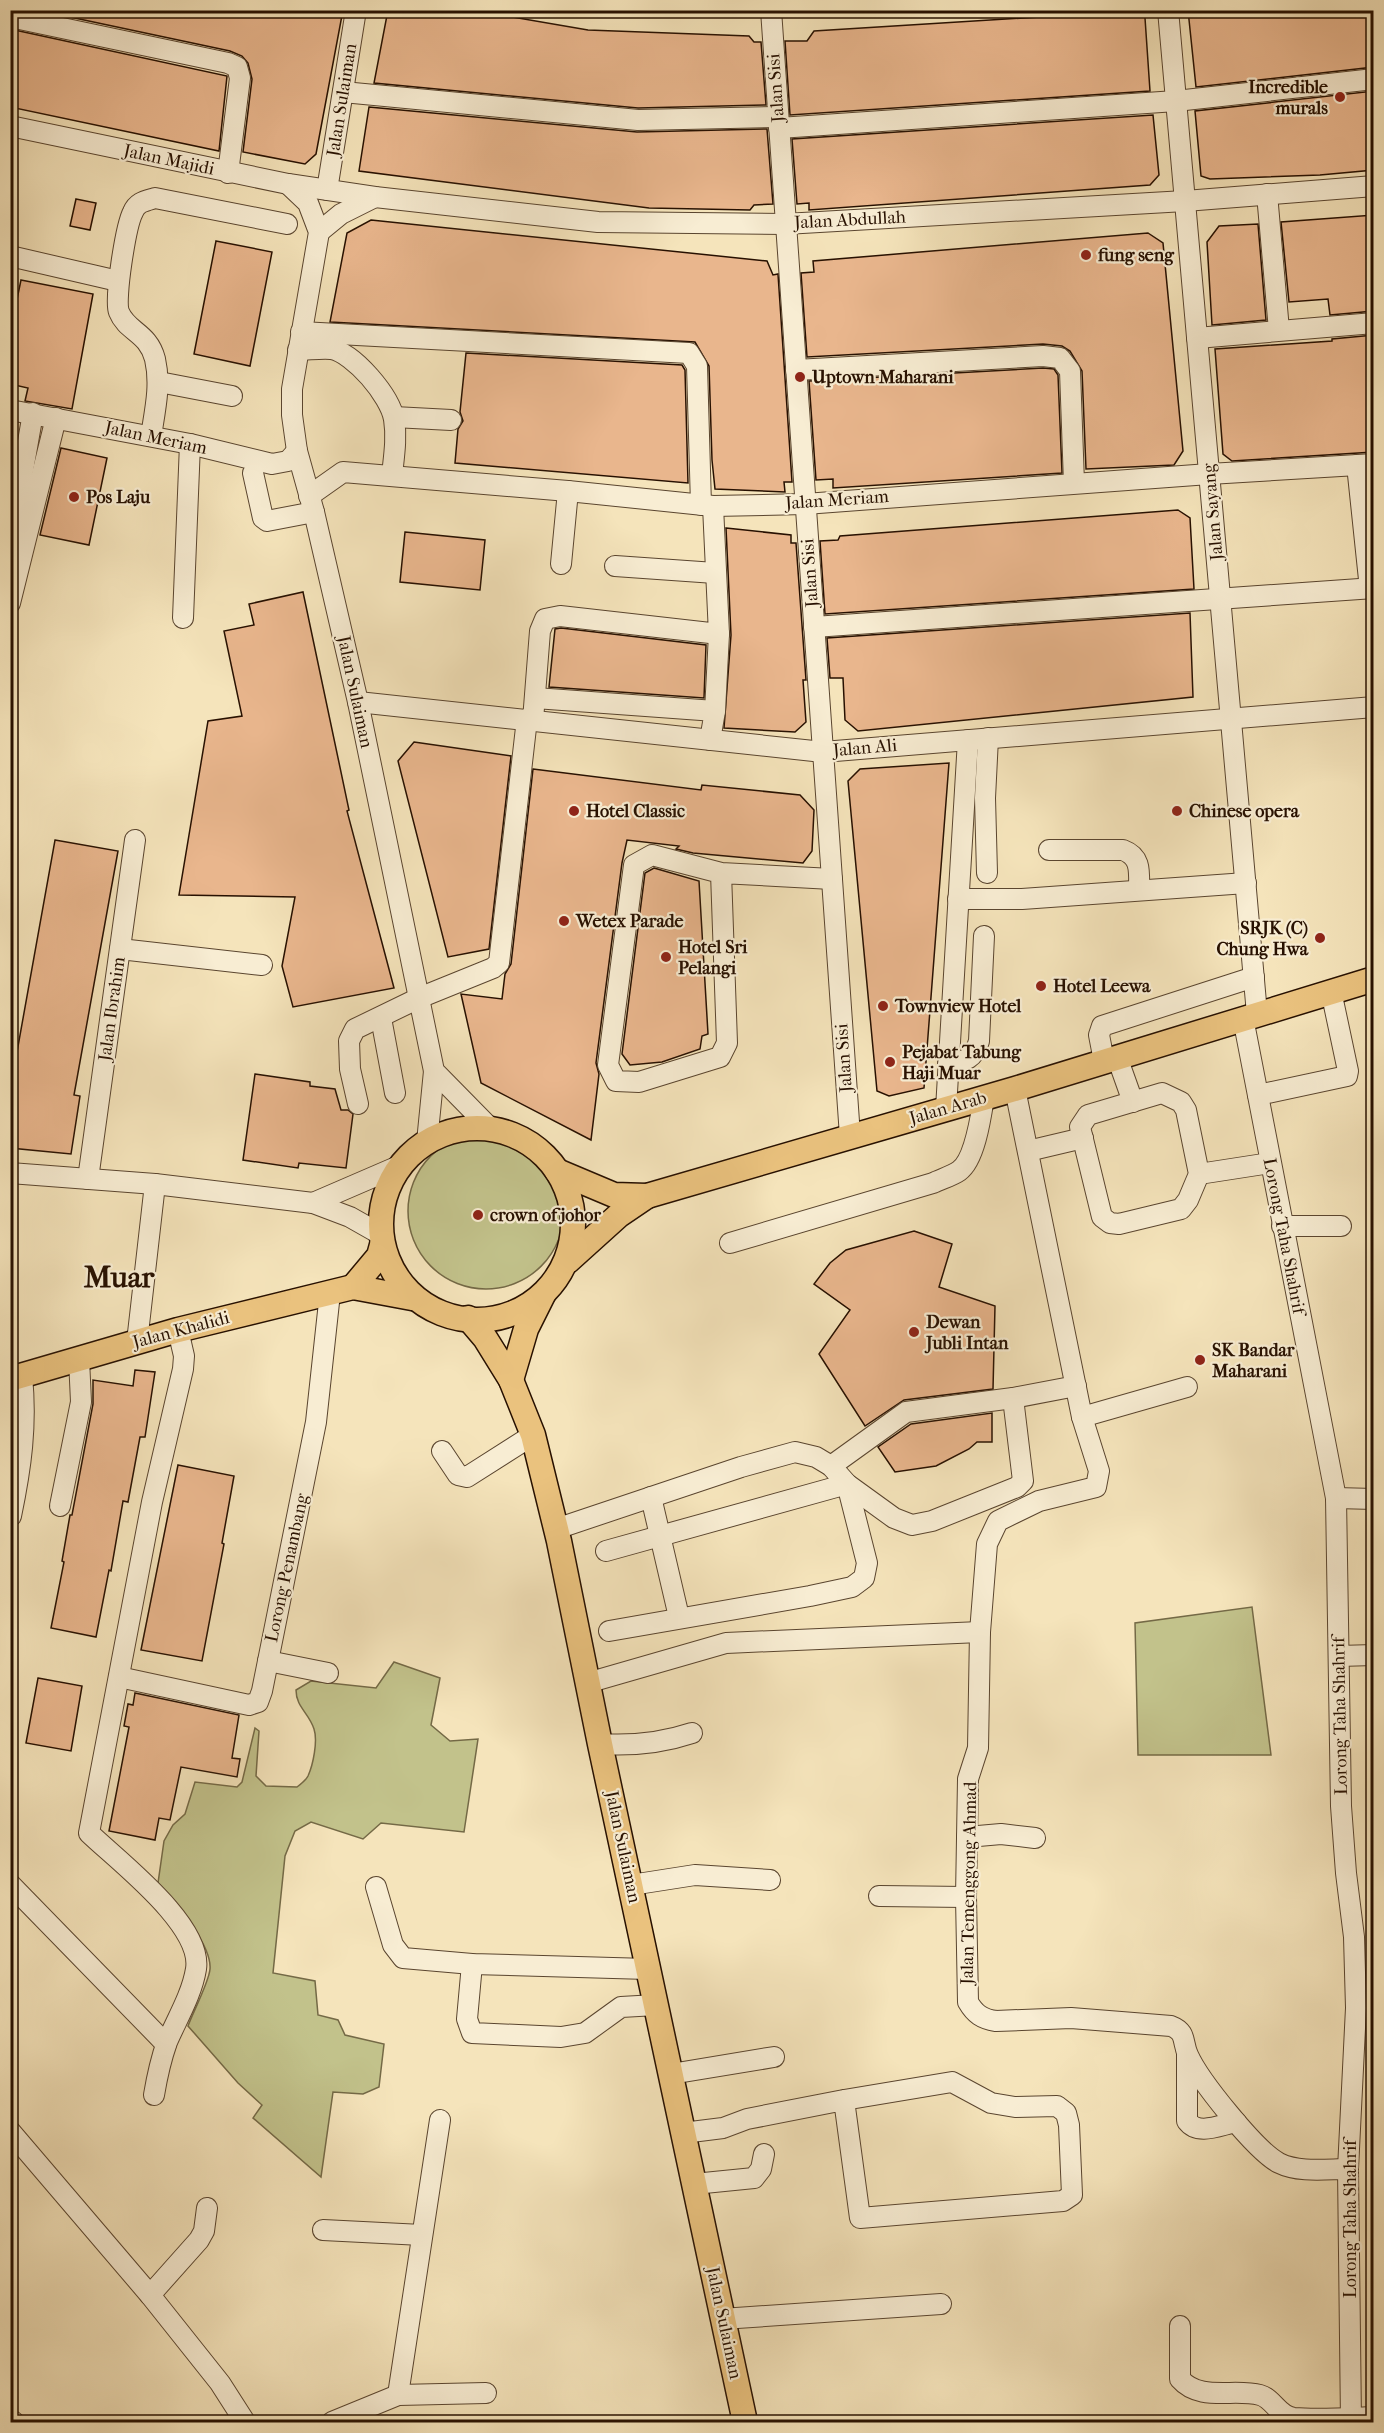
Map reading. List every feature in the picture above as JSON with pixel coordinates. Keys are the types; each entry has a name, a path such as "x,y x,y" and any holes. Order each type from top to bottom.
{"main road":[{"name":"Jalan Arab","path":"557,1171 614,1195 647,1196 1015,1089 1374,979"},
{"path":"568,1262 574,1239 574,1215 568,1192 557,1171 540,1152 517,1137 492,1130 459,1131 428,1142 400,1165 388,1186 381,1210 379,1256 353,1287 412,1298 448,1315 468,1318 516,1311 536,1299 568,1262 619,1215 647,1196"},
{"path":"381,1240 393,1274 412,1298"},
{"path":"511,1380 526,1329 552,1282"},
{"name":"Jalan Khalidi","path":"16,1378 178,1330 353,1287"},
{"name":"Jalan Sulaiman","path":"468,1318 485,1338 511,1380 532,1435 556,1529 745,2422"}],"street":[{"name":"Jalan Sulaiman","path":"327,190 356,10"},
{"name":"Jalan Sisi","path":"771,10 850,1136"},
{"name":"Jalan Sayang","path":"1168,10 1254,977 1250,1016"},
{"path":"10,17 237,67 240,78 228,173"},
{"path":"343,92 638,120 779,122 1176,100 1374,79"},
{"name":"Jalan Majidi","path":"10,126 228,173 327,190"},
{"path":"288,184 308,203 319,232 341,214 375,197"},
{"name":"Jalan Abdullah","path":"327,190 598,222 786,224 1185,201 1374,186"},
{"path":"1267,194 1279,330"},
{"path":"151,436 159,382 154,357 148,341 118,312 118,281 132,212 141,202 155,198 287,224"},
{"name":"Jalan Sulaiman","path":"319,232 299,341 292,415 297,451 312,504 358,702 434,1071 428,1142"},
{"path":"10,256 118,281"},
{"path":"1197,338 1374,323"},
{"path":"299,341 332,349 354,359 388,403 394,417 396,441 392,475"},
{"path":"299,341 689,353 697,366 719,634 715,711 710,740"},
{"path":"796,369 1042,356 1060,358 1070,371 1074,483"},
{"path":"159,382 232,396"},
{"name":"Jalan Meriam","path":"10,410 190,444 273,464 288,461 297,451"},
{"path":"10,545 19,445 33,413"},
{"path":"394,417 451,420"},
{"path":"10,603 56,418"},
{"path":"183,618 190,444"},
{"path":"814,627 1372,589 1365,465"},
{"name":"Jalan Meriam","path":"312,504 343,472 568,491 707,506 805,504 1074,483 1365,465"},
{"path":"253,473 263,518 267,521 312,504"},
{"path":"561,564 568,491"},
{"path":"615,567 715,573"},
{"path":"358,1104 350,1069 349,1041 355,1029 419,998 494,968 499,963 530,720 535,698 540,631 544,619 560,616 719,634"},
{"path":"535,698 715,711"},
{"name":"Jalan Ali","path":"358,702 823,752 1374,707"},
{"path":"987,873 985,798 988,738"},
{"path":"946,1109 968,740"},
{"name":"Jalan Ibrahim","path":"88,1179 135,840"},
{"path":"1049,850 1124,850 1132,854 1138,862 1139,890"},
{"path":"721,873 727,1043 720,1057 639,1082 616,1081 608,1065 634,865 652,855 721,873 832,879"},
{"path":"958,899 1022,899 1246,882"},
{"path":"948,1064 968,1060 975,1053 979,1041 984,936"},
{"path":"120,950 262,965"},
{"path":"1133,1102 1099,1035 1102,1026 1254,977"},
{"path":"1258,1095 1347,1076 1348,1071 1331,992"},
{"name":"Lorong Taha Shahrif","path":"1250,1016 1258,1095 1270,1163 1336,1498 1341,1806 1354,1937 1356,2008 1348,2169 1351,2420"},
{"path":"381,1018 394,1093"},
{"path":"434,1071 492,1130"},
{"path":"1015,1089 1082,1417 1187,1387"},
{"path":"1162,1093 1181,1101 1186,1110 1199,1174 1188,1200 1181,1209 1119,1224 1110,1223 1102,1217 1083,1138 1080,1127 1088,1114 1162,1093"},
{"path":"730,1243 933,1183 961,1170 970,1154 977,1133 984,1097"},
{"path":"1028,1151 1083,1138"},
{"path":"1199,1174 1270,1163"},
{"path":"313,1203 400,1165"},
{"path":"10,1173 155,1184 313,1203 350,1217 381,1240"},
{"path":"137,1342 155,1184"},
{"path":"1282,1226 1341,1226"},
{"name":"Lorong Penambang","path":"119,1677 249,1705 258,1702 316,1422 330,1293"},
{"path":"154,2095 166,2044 194,1980 197,1967 196,1956 192,1942 158,1895 89,1833 152,1502 183,1369 184,1356 178,1330"},
{"path":"60,1506 80,1410 80,1359"},
{"path":"11,1516 22,1464 25,1411 16,1378"},
{"path":"831,1466 906,1412 1013,1398 1076,1386"},
{"path":"556,1529 741,1467 795,1452 816,1456 831,1466 846,1484 894,1518 912,1525 932,1521 1017,1487 1023,1481 1013,1398"},
{"name":"Jalan Temenggong Ahmad","path":"1082,1417 1099,1471 1096,1487 1039,1501 998,1521 987,1544 981,1632 978,1748 968,1779 966,1897 968,2002 974,2013 987,2020 1071,2018 1179,2028 1184,2034 1187,2054 1200,2076 1236,2122 1279,2163 1308,2169 1348,2169"},
{"path":"442,1450 458,1475 467,1477 532,1435"},
{"path":"606,1551 846,1484"},
{"path":"609,1631 852,1587 864,1578 867,1563 846,1484"},
{"path":"651,1497 680,1617"},
{"path":"1336,1498 1374,1499"},
{"path":"587,1683 726,1643 981,1632"},
{"path":"1339,1656 1374,1655"},
{"path":"268,1661 328,1673"},
{"path":"600,1744 654,1743 692,1733"},
{"path":"967,1837 1001,1834 1035,1838"},
{"path":"631,1885 695,1875 771,1880"},
{"path":"10,1884 166,2044"},
{"path":"376,1887 393,1945 403,1958 472,1964 648,1969"},
{"path":"879,1896 966,1897"},
{"path":"472,1964 467,2019 472,2033 561,2037 585,2033 621,2007 656,2005"},
{"path":"1187,2054 1187,2121 1198,2130 1236,2122"},
{"path":"671,2074 774,2057"},
{"path":"682,2128 723,2128 747,2119 844,2100 952,2082 991,2103 1014,2107 1057,2106 1066,2113 1069,2124 1072,2195 1063,2201 861,2218 844,2100"},
{"path":"398,2395 440,2120"},
{"path":"10,2131 150,2295 220,2383 244,2422"},
{"path":"694,2184 754,2178 761,2169 764,2154"},
{"path":"150,2295 204,2231 207,2208"},
{"path":"323,2230 422,2235"},
{"path":"722,2319 941,2304"},
{"path":"1180,2326 1180,2379 1193,2389 1202,2392 1259,2395 1269,2399 1277,2409 1292,2418 1351,2420 1374,2417"},
{"path":"332,2422 365,2416 398,2395 486,2393"},
{"path":"10,2418 14,2422"}],"green space":[{"path":"486,1133 501,1134 516,1139 541,1156 558,1181 563,1196 563,1226 558,1241 541,1266 516,1283 501,1288 486,1289 471,1288 456,1283 431,1266 414,1241 409,1226 408,1211 409,1196 414,1181 431,1156 456,1139 471,1134"},
{"path":"1252,1607 1271,1755 1138,1755 1135,1623"},
{"path":"394,1662 440,1678 431,1725 450,1741 478,1739 464,1832 381,1823 363,1839 311,1822 295,1831 285,1856 273,1973 315,1981 318,2015 338,2020 345,2035 384,2044 379,2087 363,2094 333,2092 321,2177 253,2118 262,2105 238,2083 188,2026 207,1981 210,1969 209,1959 191,1924 158,1883 164,1841 173,1825 185,1814 195,1782 237,1787 242,1782 255,1728 259,1731 256,1776 266,1786 297,1787 306,1779 310,1771 315,1740 314,1729 300,1706 296,1690 311,1681 376,1688"}],"building":[{"path":"37,10 343,10 316,154 305,164 243,152 252,79 248,63 242,56 230,51"},
{"path":"388,10 471,10 588,30 749,36 754,42 761,42 766,105 638,108 374,83"},
{"path":"1188,10 1374,10 1374,67 1196,87"},
{"path":"1137,11 1145,18 1150,91 790,115 785,41 807,41 814,31"},
{"path":"10,29 227,76 219,151 10,107"},
{"path":"1374,91 1374,170 1320,175 1210,179 1201,176 1195,111"},
{"path":"369,107 637,132 767,129 773,204 754,205 750,210 649,208 359,171"},
{"path":"1153,115 1159,175 1150,185 809,210 809,203 797,204 792,139"},
{"path":"76,199 96,203 90,230 70,226"},
{"path":"1374,215 1374,311 1330,315 1328,299 1289,302 1281,222"},
{"path":"371,220 767,261 773,275 778,274 792,482 784,482 785,492 715,489 709,366 695,342 330,322 347,233"},
{"path":"1258,224 1266,320 1212,325 1207,242 1219,226"},
{"path":"1148,233 1163,243 1183,451 1174,465 1086,469 1082,371 1070,351 1062,346 1043,344 807,357 801,273 814,272 813,261"},
{"path":"216,241 272,252 250,366 194,354"},
{"path":"21,280 93,294 72,409 25,401 28,388 10,384 10,333"},
{"path":"1374,335 1374,452 1232,461 1223,454 1215,349 1332,341 1332,339"},
{"path":"466,353 682,365 685,370 688,483 455,463 458,429 463,421 460,412"},
{"path":"1054,369 1058,375 1062,473 833,488 833,479 816,480 809,381"},
{"name":"Pos Laju","path":"61,448 107,458 89,545 40,535"},
{"path":"1178,510 1190,518 1194,589 825,614 820,541 838,540 840,536"},
{"path":"726,528 791,535 791,543 796,543 806,680 803,680 806,722 795,732 724,728 731,635"},
{"path":"405,532 485,540 480,590 400,582"},
{"path":"303,592 349,810 347,811 394,988 293,1007 282,966 295,897 179,895 208,721 242,716 224,631 254,625 249,604"},
{"path":"1190,613 1193,697 858,731 845,720 843,678 830,678 827,638"},
{"path":"555,629 706,645 704,698 549,687"},
{"path":"414,742 511,756 489,949 448,957 398,761"},
{"path":"949,763 924,1088 889,1096 877,1091 848,781 860,769"},
{"name":"Wetex Parade","path":"533,769 701,790 702,785 800,795 814,810 812,851 803,863 693,853 676,849 679,846 627,840 596,1063 599,1074 591,1140 481,1083 461,994 502,999 505,974 511,964"},
{"path":"55,840 118,851 74,1095 80,1096 71,1154 10,1148 10,1091"},
{"name":"Hotel Sri Pelangi","path":"654,868 699,881 708,1034 702,1036 700,1049 662,1062 630,1065 622,1054 645,873"},
{"path":"255,1074 310,1082 310,1086 335,1089 341,1110 348,1110 353,1114 346,1168 299,1163 298,1168 243,1160"},
{"name":"Dewan Jubli Intan","path":"914,1231 952,1244 939,1287 995,1306 993,1389 904,1400 865,1426 819,1354 850,1310 814,1284 830,1263 846,1250"},
{"path":"135,1370 155,1372 145,1437 140,1437 128,1502 123,1501 111,1571 109,1570 96,1637 51,1628 64,1562 62,1561 70,1515 72,1515 93,1404 93,1380 133,1386"},
{"path":"992,1413 992,1442 977,1442 969,1449 936,1466 895,1472 878,1447 911,1424"},
{"path":"178,1465 234,1476 202,1661 141,1650"},
{"path":"38,1678 82,1686 71,1751 26,1743"},
{"path":"135,1693 239,1715 232,1758 240,1759 237,1777 181,1767 170,1820 159,1818 155,1840 109,1831 129,1727 124,1726 128,1704 133,1705"}],"place":[{"name":"Incredible murals","path":"1340,97"},
{"name":"fung seng","path":"1086,255"},
{"name":"Uptown Maharani","path":"800,377"},
{"name":"Pos Laju","path":"74,497"},
{"name":"Hotel Classic","path":"574,811"},
{"name":"Chinese opera","path":"1177,811"},
{"name":"Wetex Parade","path":"564,921"},
{"name":"SRJK (C) Chung Hwa","path":"1320,938"},
{"name":"Hotel Sri Pelangi","path":"666,957"},
{"name":"Hotel Leewa","path":"1041,986"},
{"name":"Townview Hotel","path":"883,1006"},
{"name":"Pejabat Tabung Haji Muar","path":"890,1062"},
{"name":"crown of johor","path":"478,1215"},
{"name":"Dewan Jubli Intan","path":"914,1332"},
{"name":"SK Bandar Maharani","path":"1200,1360"}],"district":[{"name":"Muar","path":"119,1277"}]}
